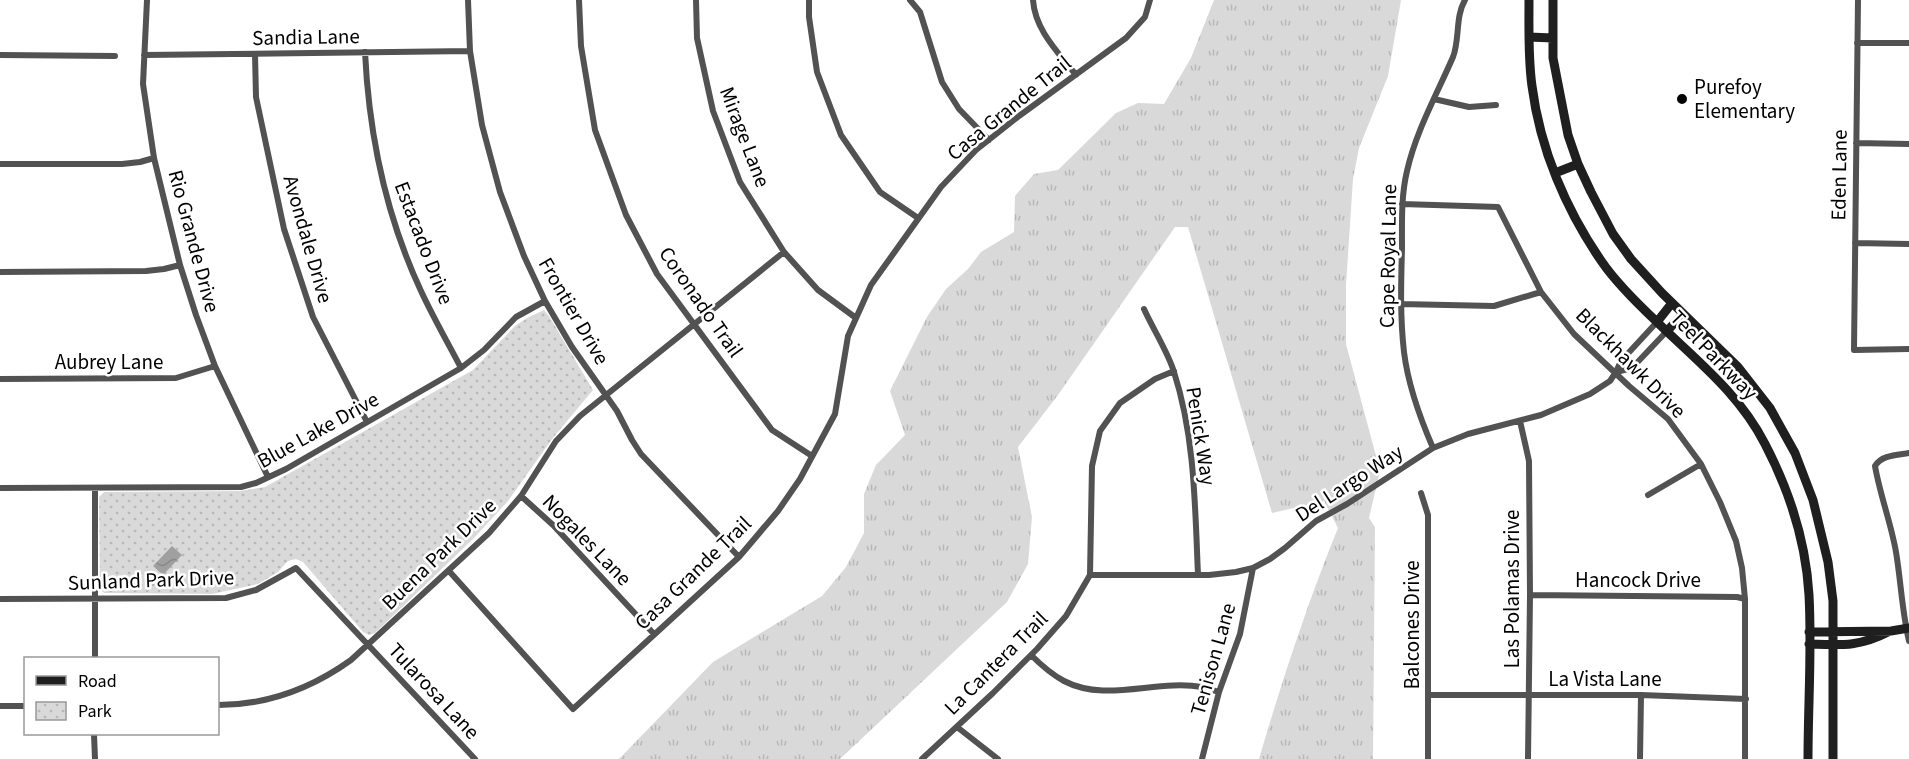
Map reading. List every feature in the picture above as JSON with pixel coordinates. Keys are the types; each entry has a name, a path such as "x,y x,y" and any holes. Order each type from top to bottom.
{"main road":[{"name":"Teel Parkway","path":"1529,0 1532,88 1545,143 1555,173 1580,228 1603,264 1657,322 1726,388 1756,426 1787,495 1797,529 1809,594 1808,759"},
{"name":"Teel Parkway","path":"1552,0 1553,58 1568,135 1578,164 1613,234 1631,259 1672,303 1738,367 1770,408 1796,453 1813,500 1828,562 1833,601 1833,759"},
{"path":"1529,37 1553,38"},
{"path":"1555,173 1578,164"},
{"path":"1657,322 1672,303"},
{"path":"1667,331 1683,314"},
{"path":"1809,632 1891,631 1908,628"},
{"path":"1809,644 1833,645 1865,642 1891,631"}],"street":[{"name":"Rio Grande Drive","path":"147,0 143,84 154,158 180,265 215,366 268,477"},
{"name":"Frontier Drive","path":"468,0 470,51 482,125 500,192 544,301 572,347 617,411 641,453 739,557"},
{"name":"Coronado Trail","path":"579,0 581,46 595,130 626,215 657,274 772,429 812,456"},
{"name":"Mirage Lane","path":"696,0 697,38 713,111 740,182 784,252 818,290 856,318"},
{"path":"808,0 817,72 841,135 880,192 918,218"},
{"path":"910,0 920,12 942,82 959,109 989,140"},
{"path":"1033,0 1042,32 1076,75"},
{"name":"Casa Grande Trail","path":"448,571 573,709 739,557 778,511 800,478 835,414 848,336 871,285 941,187 976,150 1126,38 1145,17 1150,0"},
{"name":"Cape Royal Lane","path":"1433,448 1423,425 1404,354 1400,304 1402,204 1410,161 1454,54 1460,9 1465,0"},
{"name":"Eden Lane","path":"1858,0 1854,350 1909,349"},
{"path":"1857,43 1909,43"},
{"name":"Sandia Lane","path":"144,55 470,51"},
{"name":"Estacado Drive","path":"365,52 367,97 376,157 393,221 421,290 461,368"},
{"name":"Avondale Drive","path":"255,54 256,97 284,229 313,317 367,422"},
{"path":"0,55 115,56"},
{"path":"1434,99 1469,107 1496,105"},
{"path":"1856,143 1909,144"},
{"path":"0,164 122,164 154,158"},
{"name":"Blackhawk Drive","path":"1402,204 1498,207 1540,292 1574,333 1668,420 1701,464 1730,524 1742,568 1745,599 1745,759"},
{"path":"1855,243 1909,244"},
{"name":"Buena Park Drive","path":"219,705 238,705 260,701 310,685 332,673 368,645 489,533 521,496 556,441 580,416 784,252"},
{"path":"0,272 146,271 180,265"},
{"path":"1400,304 1494,306 1540,292"},
{"name":"Blue Lake Drive","path":"0,488 241,487 268,477 461,368 484,350 516,317 544,301"},
{"name":"Penick Way","path":"1144,309 1174,371 1184,416 1192,462 1198,575"},
{"name":"Del Largo Way","path":"1090,575 1198,575 1236,572 1253,568 1270,559 1316,521 1347,504 1433,448 1468,434 1520,421 1562,407 1590,394 1610,381 1621,362 1657,322"},
{"name":"Del Largo Way","path":"1617,372 1632,368 1667,331"},
{"name":"Aubrey Lane","path":"0,379 176,378 215,366"},
{"name":"La Cantera Trail","path":"922,759 1031,655 1066,616 1090,575 1092,466 1100,431 1120,403 1155,379 1174,371"},
{"name":"Las Polamas Drive","path":"1520,421 1528,461 1530,595 1528,759"},
{"path":"1909,453 1878,460 1875,466 1887,507 1896,552 1909,641"},
{"path":"1648,495 1701,464"},
{"path":"95,488 95,657"},
{"name":"Balcones Drive","path":"1421,493 1428,516 1428,759"},
{"name":"Nogales Lane","path":"521,496 554,525 654,634"},
{"name":"Sunland Park Drive","path":"0,599 226,598 256,590 296,568"},
{"name":"Tularosa Lane","path":"296,568 475,759"},
{"name":"Tenison Lane","path":"1203,759 1220,692 1240,634 1253,568"},
{"name":"Hancock Drive","path":"1530,595 1737,597 1745,599"},
{"path":"1031,655 1044,668 1064,681 1089,689 1117,690 1178,686 1201,687 1220,692"},
{"name":"La Vista Lane","path":"1428,694 1710,696 1746,699"},
{"path":"1640,759 1641,695"},
{"path":"0,706 24,706"},
{"path":"957,727 998,759"},
{"path":"94,735 95,759"}],"green space":[{"path":"1214,0 1401,0 1388,76 1359,148 1353,179 1346,285 1346,344 1380,471 1369,518 1375,527 1373,759 1259,759 1296,643 1338,528 1324,501 1272,513 1188,227 1175,227 1058,395 1018,447 1032,517 1028,564 1007,602 840,759 619,759 713,662 822,596 846,567 864,533 864,494 876,465 905,435 890,391 927,317 946,289 968,269 981,252 1014,232 1015,196 1034,174 1058,170 1116,113 1138,103 1164,104 1191,58"},
{"path":"544,310 593,390 552,439 508,501 473,539 375,633 369,635 363,632 303,562 296,559 288,561 278,572 258,584 212,594 104,593 100,589 99,497 104,492 240,491 265,487 473,370 515,326"}],"water":[{"path":"172,546 182,555 163,575 153,566"}],"place":[{"name":"Purefoy Elementary","path":"1682,99"}]}
